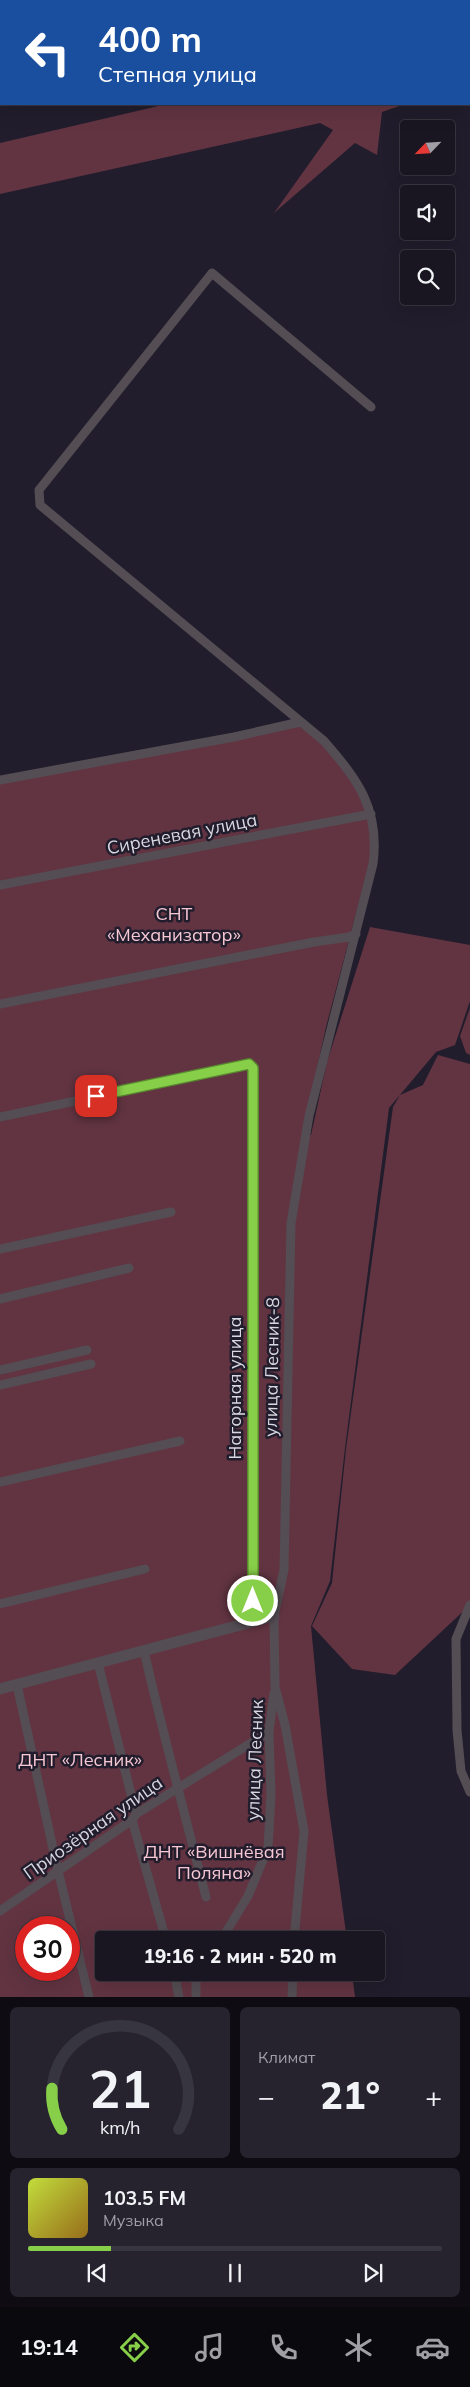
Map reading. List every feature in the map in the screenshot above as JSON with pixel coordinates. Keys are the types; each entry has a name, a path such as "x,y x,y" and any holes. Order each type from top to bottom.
{"street":[{"name":"улица Лесник-8","path":"295,1931 304,1831 285,1725 274,1687 274,1616 284,1570 291,1223 309,1116 373,864 376,843 371,814 360,788 343,763 324,741 40,505 38,490 212,273 371,407"},
{"path":"0,780 234,737 300,722"},
{"name":"Сиреневая улица","path":"0,885 371,814"},
{"path":"0,1004 314,942 349,937 356,934"},
{"name":"Нагорная улица","path":"0,1117 249,1064 253,1068 253,1601 250,1623"},
{"path":"0,1249 171,1212"},
{"path":"0,1299 129,1268"},
{"path":"0,1370 87,1350"},
{"path":"0,1385 92,1364"},
{"path":"0,1482 180,1441"},
{"path":"0,1604 145,1569"},
{"path":"470,1605 456,1639 456,1648 458,1738 461,1771 470,1792"},
{"path":"0,1689 274,1616"},
{"name":"Приозёрная улица","path":"144,1651 164,1738 179,1788 206,1897"},
{"path":"98,1663 134,1817 164,1931"},
{"path":"17,1685 58,1871 89,1997"},
{"name":"улица Лесник","path":"227,1931 248,1896 268,1848 271,1795 269,1732 274,1687"},
{"name":"Приозёрная улица","path":"0,1911 134,1817 269,1732"},
{"path":"176,1981 179,1997"},
{"path":"196,1981 196,1997"},
{"path":"292,1997 293,1981"}],"green space":[{"path":"163,105 402,105 382,112 377,155 355,143 274,213 333,130 320,123 0,194 0,143"},
{"name":"СНТ «Механизатор»","path":"299,726 330,749 362,797 371,825 372,853 326,1027 302,1136 311,1135 327,1062 370,927 470,945 470,1001 455,1045 436,1052 389,1108 345,1448 330,1581 311,1626 327,1795 346,1931 95,1931 95,1981 353,1981 355,1997 0,1997 0,778"},
{"path":"470,1008 470,1055 466,1053 460,1036"},
{"path":"438,1055 470,1064 470,1605 395,1675 352,1669 312,1626 332,1583 346,1449 393,1107 400,1095 423,1085"}],"route":[{"path":"96,1096 249,1064 253,1068 253,1601"}],"park label":[{"name":"ДНТ «Лесник»","path":"80,1760"},
{"name":"ДНТ «Вишнёвая Поляна»","path":"214,1862"}]}
